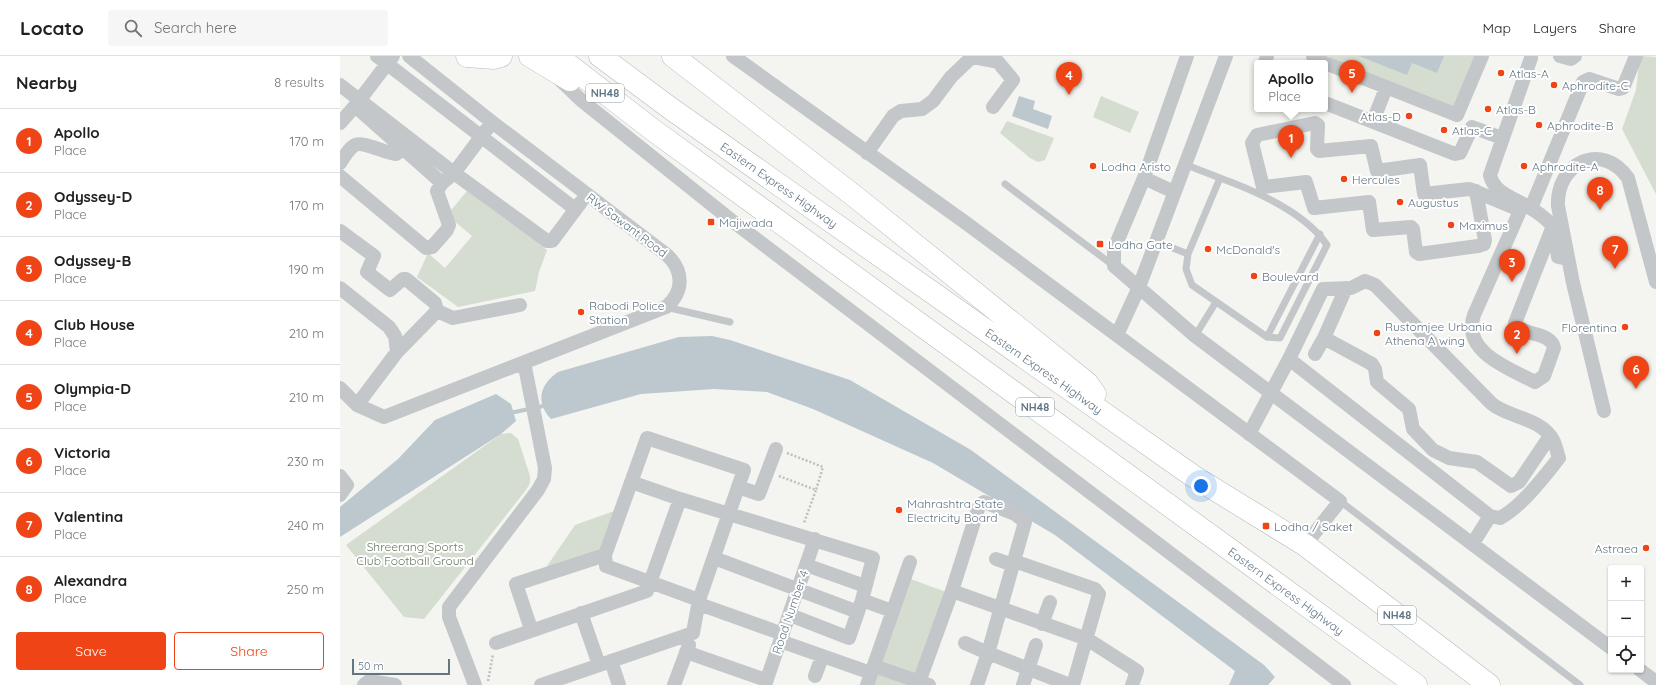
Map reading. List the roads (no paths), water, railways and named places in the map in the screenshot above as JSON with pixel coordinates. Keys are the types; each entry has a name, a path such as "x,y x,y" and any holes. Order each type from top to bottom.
{"highway":[{"path":"467,56 494,58 501,56"},
{"name":"Eastern Express Highway","path":"600,56 670,108 1193,476 1305,546 1489,685"},
{"path":"614,56 670,108"},
{"path":"673,56 854,195 1087,383 1115,420"},
{"name":"Eastern Express Highway","path":"545,59 654,130 1416,685"}],"street":[{"name":"RW Sawant Road","path":"409,56 492,122 673,260 677,266 681,281 676,296 666,307"},
{"path":"733,56 966,223 1340,501 1305,546"},
{"path":"1187,56 1144,178 1114,249 1114,266 1139,286 1195,336 1608,646"},
{"path":"1117,335 1139,286 1154,241 1226,56"},
{"path":"1328,64 1457,115 1482,56"},
{"path":"1560,56 1571,59 1575,56"},
{"path":"1553,226 1515,323 1519,328 1549,340 1553,344 1554,348 1544,376 1535,382 1490,358 1476,342 1471,331 1474,315 1583,82 1589,79 1619,89 1623,88 1636,56"},
{"path":"868,154 893,116 901,111 922,109 933,102 951,77 972,57 998,62 1013,80 993,107"},
{"path":"1529,57 1490,175 1494,186 1500,191 1553,226 1558,257 1568,259"},
{"path":"349,110 385,59 576,209"},
{"path":"545,59 581,100 731,220 1344,685"},
{"path":"340,85 349,110 403,149 442,183"},
{"path":"1373,121 1386,88"},
{"path":"1328,104 1457,154 1460,153 1472,127 1502,138"},
{"path":"349,110 454,173 547,242 552,241 587,194"},
{"path":"340,176 426,248 432,247 447,230 449,225 437,191 442,183 454,173 492,122"},
{"path":"1476,191 1485,240 1484,244 1419,254 1416,252 1413,229 1411,227 1374,230 1369,202 1315,209 1312,207 1306,182 1263,187 1252,143 1257,136 1316,123 1318,125 1317,149 1319,152 1371,146 1377,171 1420,165 1424,194 1469,189 1476,191 1525,207"},
{"path":"340,162 354,146 360,143 396,154 403,149"},
{"path":"1604,411 1568,259 1558,206 1560,187 1567,175 1580,162 1592,159 1608,160 1624,172 1631,184 1656,282"},
{"path":"1144,178 1174,192"},
{"path":"340,231 374,256 367,272 390,290 403,279 406,280 435,303 437,312"},
{"path":"1249,434 1323,289 1346,288 1365,282 1375,285 1500,411 1537,424 1553,440 1559,458 1510,513 1500,518 1490,516 1288,359"},
{"path":"340,288 389,327 395,336 397,352"},
{"path":"1315,354 1324,338 1346,288"},
{"path":"437,312 452,318 520,305"},
{"path":"340,388 357,405 384,417 666,307"},
{"path":"357,405 397,352 437,312"},
{"path":"1324,338 1372,364 1375,369 1377,382 1409,409 1413,429 1433,450 1449,458 1476,462 1511,486 1519,482 1550,436"},
{"path":"475,685 449,617 449,607 538,490 544,479 545,468 524,362"},
{"path":"674,685 693,633 699,602 744,470 647,438 605,555 606,566 699,602 782,637 822,657 871,675 922,684 979,506 984,502 1015,514 1024,522 1014,563 999,608 988,653 977,685"},
{"path":"738,487 759,494 776,449"},
{"path":"340,476 347,484 340,494"},
{"path":"631,482 680,499 730,513 873,558 860,606 848,638 790,615"},
{"path":"496,643 647,591 680,499"},
{"path":"1473,543 1490,516"},
{"name":"Road Number 4","path":"765,683 790,615 815,539"},
{"path":"531,630 516,584 605,555"},
{"path":"714,558 798,588 860,606 892,611"},
{"path":"965,643 1071,685 1087,639 1099,594 1095,589 1014,563 996,559"},
{"path":"871,675 910,562"},
{"path":"806,565 865,586"},
{"path":"952,591 1087,639 1137,671 1132,685"},
{"path":"1042,624 1050,602"},
{"path":"581,613 597,659"},
{"path":"541,685 693,633"},
{"path":"1023,685 1036,645"},
{"path":"686,652 765,683"},
{"path":"814,676 822,657"},
{"path":"611,661 619,685"},
{"path":"1644,673 1656,682"},
{"path":"364,685 369,681 395,685"}],"lane":[{"path":"1184,164 1220,178 1260,195 1305,220 1320,234 1327,245 1280,338 1267,337 1192,285 1186,269 1188,254 1220,178"},
{"path":"1005,184 1114,266"},
{"path":"1267,337 1320,234"},
{"path":"1154,241 1188,254"},
{"path":"1195,336 1216,302"},
{"path":"666,307 730,322"},
{"path":"1340,501 1580,685"}],"waterway":[{"path":"510,413 548,405"}],"place":[{"name":"Atlas-A","path":"1501,73"},
{"name":"Aphrodite-C","path":"1554,85"},
{"name":"Olympia-D","path":"1352,93"},
{"name":"Club House","path":"1069,95"},
{"name":"Atlas-B","path":"1488,109"},
{"name":"Atlas-D","path":"1409,116"},
{"name":"Aphrodite-B","path":"1539,125"},
{"name":"Atlas-C","path":"1444,130"},
{"name":"Apollo","path":"1291,158"},
{"name":"Lodha Aristo","path":"1093,166"},
{"name":"Aphrodite-A","path":"1524,166"},
{"name":"Hercules","path":"1344,179"},
{"name":"Augustus","path":"1400,202"},
{"name":"Alexandra","path":"1600,210"},
{"name":"Majiwada","path":"711,222"},
{"name":"Maximus","path":"1451,225"},
{"name":"Lodha Gate","path":"1100,244"},
{"name":"McDonald's","path":"1208,249"},
{"name":"Valentina","path":"1615,269"},
{"name":"Boulevard","path":"1254,276"},
{"name":"Odyssey-B","path":"1512,282"},
{"name":"Rabodi Police Station","path":"581,312"},
{"name":"Florentina","path":"1625,327"},
{"name":"Rustomjee Urbania Athena A wing","path":"1377,333"},
{"name":"Odyssey-D","path":"1517,354"},
{"name":"Victoria","path":"1636,389"},
{"name":"Mahrashtra State Electricity Board","path":"899,510"},
{"name":"Lodha / Saket","path":"1266,526"},
{"name":"Astraea","path":"1646,548"}],"park label":[{"name":"Shreerang Sports Club Football Ground","path":"415,553"}]}
